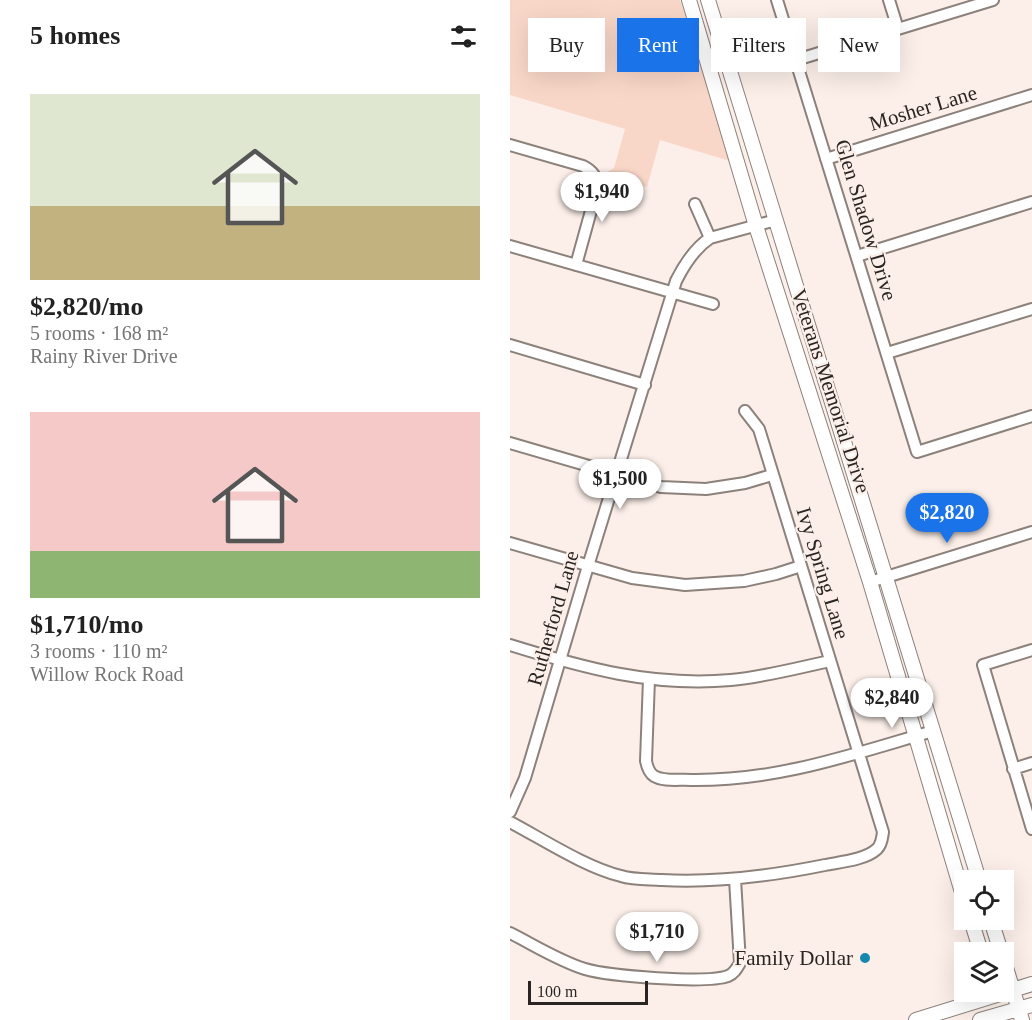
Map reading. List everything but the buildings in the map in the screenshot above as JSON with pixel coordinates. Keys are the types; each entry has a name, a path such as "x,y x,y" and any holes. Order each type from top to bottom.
{"main road":[{"name":"Veterans Memorial Drive","path":"689,0 756,226 870,582 956,870"},
{"name":"Veterans Memorial Drive","path":"708,0 713,18"},
{"path":"706,54 711,53"},
{"name":"Veterans Memorial Drive","path":"730,72 976,870"},
{"path":"812,403 830,396"},
{"path":"953,860 971,854"},
{"path":"1014,990 1032,984"},
{"path":"980,1020 1024,1011 1014,992"},
{"path":"916,1020 969,1002"},
{"path":"995,1002 1000,1017"}],"street":[{"name":"Glen Shadow Drive","path":"777,0 783,18"},
{"path":"889,0 895,18"},
{"path":"900,27 993,0"},
{"name":"Glen Shadow Drive","path":"800,72 917,452 1032,416"},
{"name":"Mosher Lane","path":"826,159 1032,95"},
{"path":"510,145 583,166 590,170 597,180 597,189 576,265"},
{"path":"857,256 1032,202"},
{"path":"696,204 710,238 776,220"},
{"name":"Rutherford Lane","path":"510,812 525,778 673,294 683,268 702,243 710,238"},
{"path":"510,246 713,304"},
{"path":"887,353 1032,309"},
{"path":"510,345 645,385"},
{"name":"Ivy Spring Lane","path":"735,879 792,872 845,861 874,851 881,843 883,832 759,429 745,411"},
{"path":"510,443 661,487 706,489 745,483 772,475"},
{"path":"870,582 1032,532"},
{"path":"510,543 632,579 685,585 744,581 801,566"},
{"path":"510,645 609,673 648,679 731,680 765,676 830,661"},
{"path":"1032,650 983,665 1032,829"},
{"path":"648,679 646,760 649,771 665,779 741,778 821,765 933,731"},
{"path":"1013,769 1032,763"},
{"path":"510,822 598,868 622,876 687,881 735,879 740,963 730,975 720,978 604,974 562,960 510,933"}],"shaded area":[{"path":"510,0 680,0 686,18 617,18 617,72 699,72 699,61 730,161 660,140 647,187 617,178 602,181 601,176 614,168 625,129 510,95"}],"place":[{"name":"Family Dollar","path":"865,958"}]}
